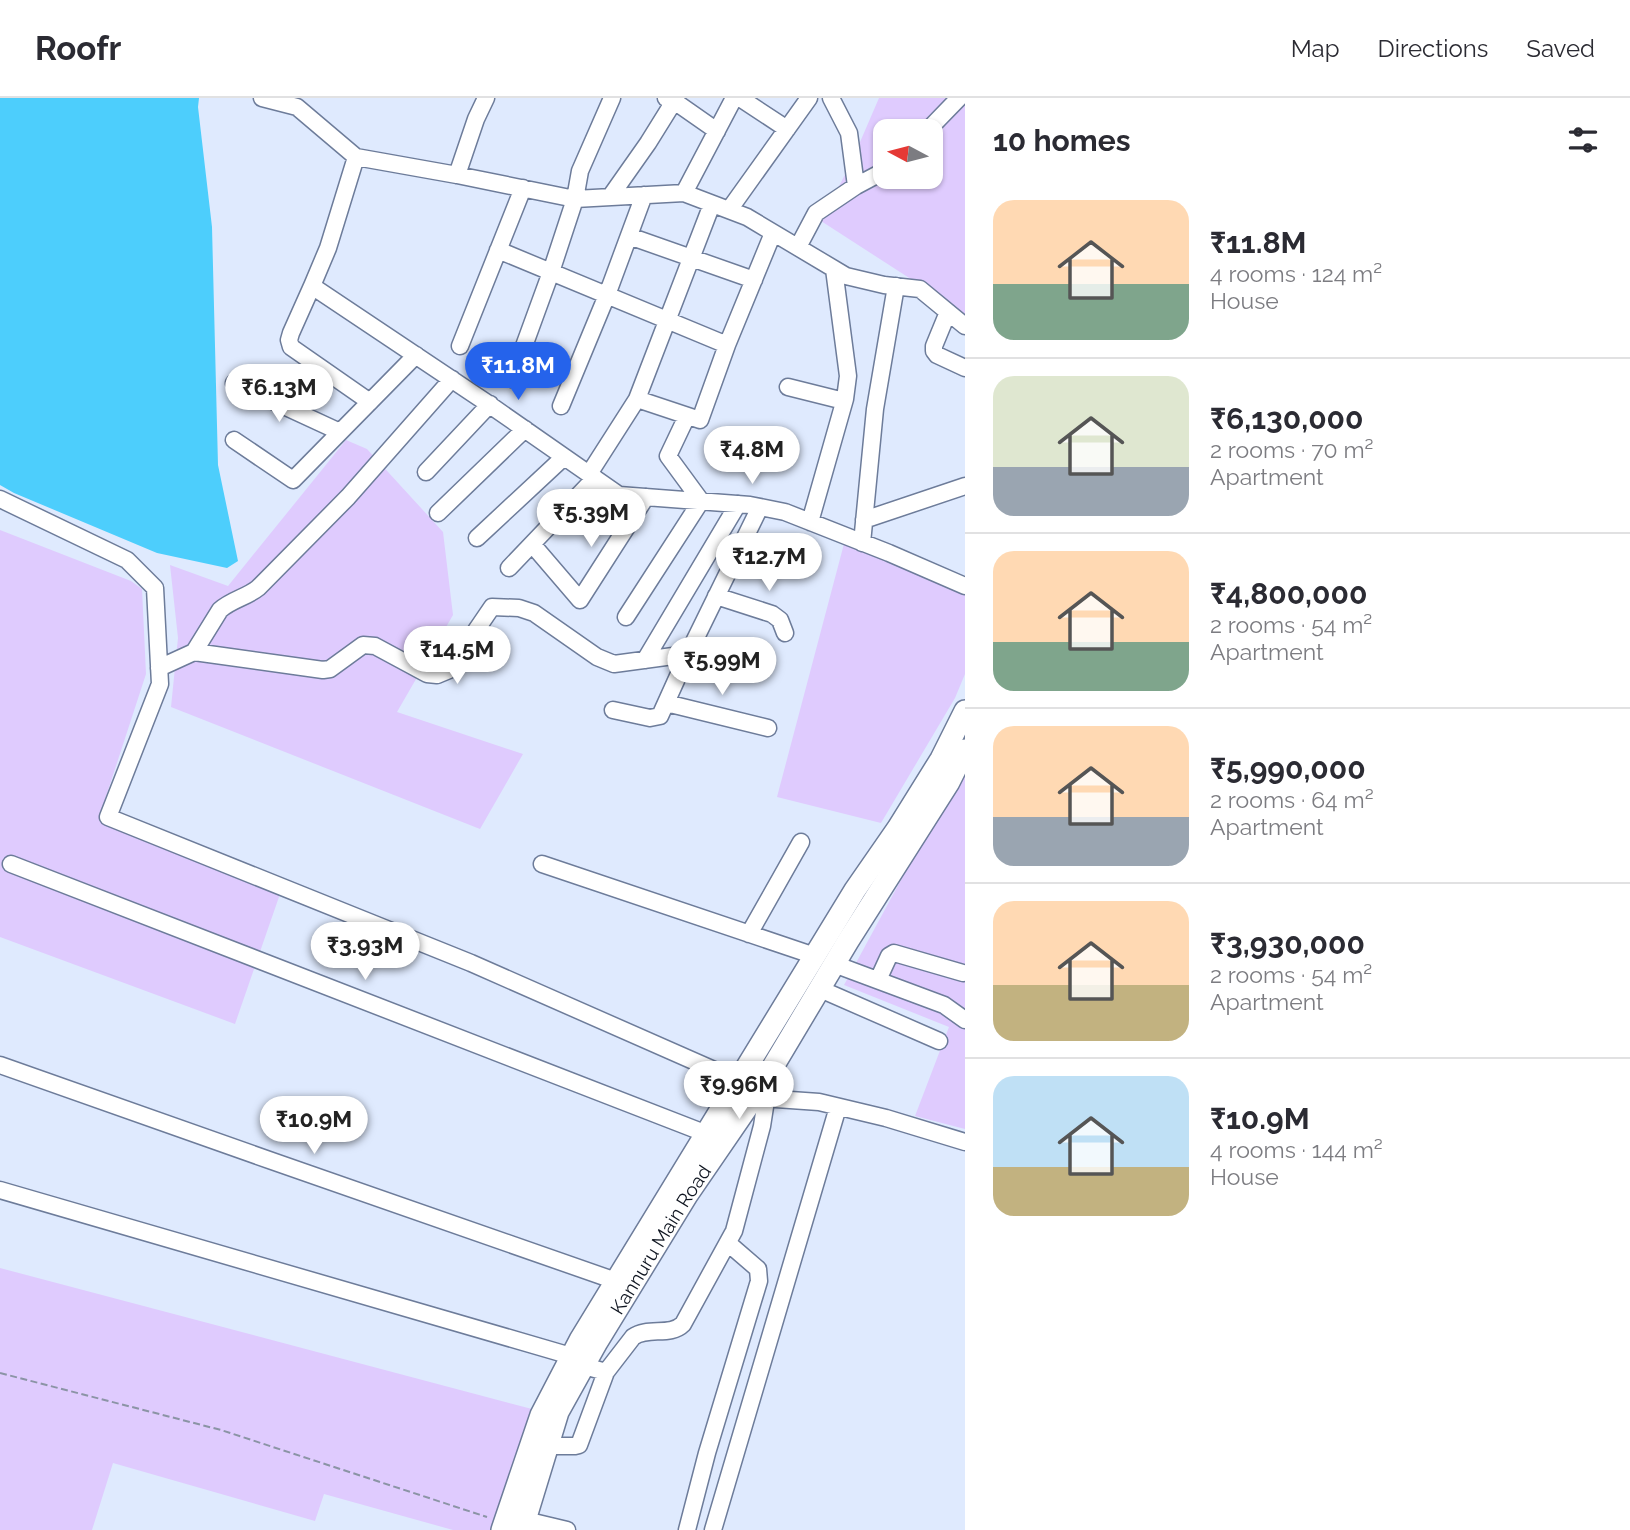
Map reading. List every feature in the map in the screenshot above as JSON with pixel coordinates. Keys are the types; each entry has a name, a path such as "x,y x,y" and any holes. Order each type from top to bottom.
{"main road":[{"path":"513,1526 541,1415 578,1361 616,1280 739,1081 825,960 855,890 942,759 965,711"},
{"name":"Kannuru Main Road","path":"513,1526 547,1446 578,1361 687,1195 763,1092 820,989 825,960 950,782 965,750"}],"street":[{"path":"262,98 297,107 356,157 457,174 575,199 684,193 747,217 846,276 920,289 965,326"},
{"path":"457,174 486,98"},
{"path":"512,379 575,199 580,171 612,98"},
{"path":"684,193 734,98"},
{"path":"740,98 787,129"},
{"path":"729,210 809,98"},
{"path":"831,98 849,133 856,186"},
{"path":"939,119 959,98"},
{"path":"610,197 649,143 672,99 717,131"},
{"path":"356,157 328,248 289,340 291,347 370,401"},
{"path":"798,247 816,213 873,177"},
{"path":"460,346 523,188"},
{"path":"561,406 607,295 644,195"},
{"path":"509,568 592,476 637,399 712,204"},
{"path":"637,399 700,420 727,345 774,233"},
{"path":"629,236 754,280"},
{"path":"498,250 727,345"},
{"path":"810,522 844,401 848,376 834,269"},
{"path":"312,286 619,495 738,504 785,512 965,586"},
{"path":"862,542 875,409 896,286"},
{"path":"948,312 934,351 965,368"},
{"path":"234,440 293,480 416,355"},
{"path":"194,652 220,610 258,588 348,497 452,379"},
{"path":"234,383 340,432"},
{"path":"788,387 844,401"},
{"path":"426,472 489,404"},
{"path":"687,416 668,456 701,501"},
{"path":"438,513 525,429"},
{"path":"477,538 564,457"},
{"path":"864,520 965,486"},
{"path":"532,544 580,600 646,497"},
{"path":"0,499 127,560 155,589 160,684 108,817 471,963 776,1099 819,1102 886,1118 965,1142"},
{"path":"626,617 701,501"},
{"path":"645,660 738,504"},
{"path":"613,710 650,718 660,716 760,507"},
{"path":"716,596 772,614 780,620 785,633"},
{"path":"159,668 194,652 323,670 330,669 363,645 375,646 427,674 437,675 449,670 492,607 519,608 534,614 597,657 614,664 688,654"},
{"path":"666,703 768,728"},
{"path":"749,934 801,842"},
{"path":"11,864 707,1134"},
{"path":"542,864 825,960 944,1006 965,1020"},
{"path":"878,980 889,956 894,953 963,973"},
{"path":"820,989 939,1041"},
{"path":"0,1065 616,1280"},
{"path":"547,1446 579,1444 606,1372 633,1338 638,1334 680,1328 734,1231 762,1126 763,1092"},
{"path":"713,1530 838,1107"},
{"path":"0,1190 578,1361 606,1372"},
{"path":"687,1530 706,1453 759,1281 758,1269 729,1244"},
{"path":"513,1526 567,1530"}],"path":[{"path":"0,1373 221,1430 513,1526"}],"shaded area":[{"path":"879,98 965,98 965,314 821,221 851,163"},
{"path":"346,440 367,449 443,532 453,615 397,712 523,754 480,829 171,707 178,638 170,565 228,586"},
{"path":"0,530 131,581 142,589 146,674 99,818 280,894 235,1024 0,937"},
{"path":"845,540 965,594 965,674 955,698 881,823 777,797"},
{"path":"965,762 965,1129 915,1116 949,1027 844,985"},
{"path":"0,1268 532,1409 495,1530 453,1530 324,1494 315,1521 113,1463 92,1530 0,1530"}],"water":[{"path":"0,98 199,98 212,227 218,465 238,561 227,568 157,553 0,485"}]}
